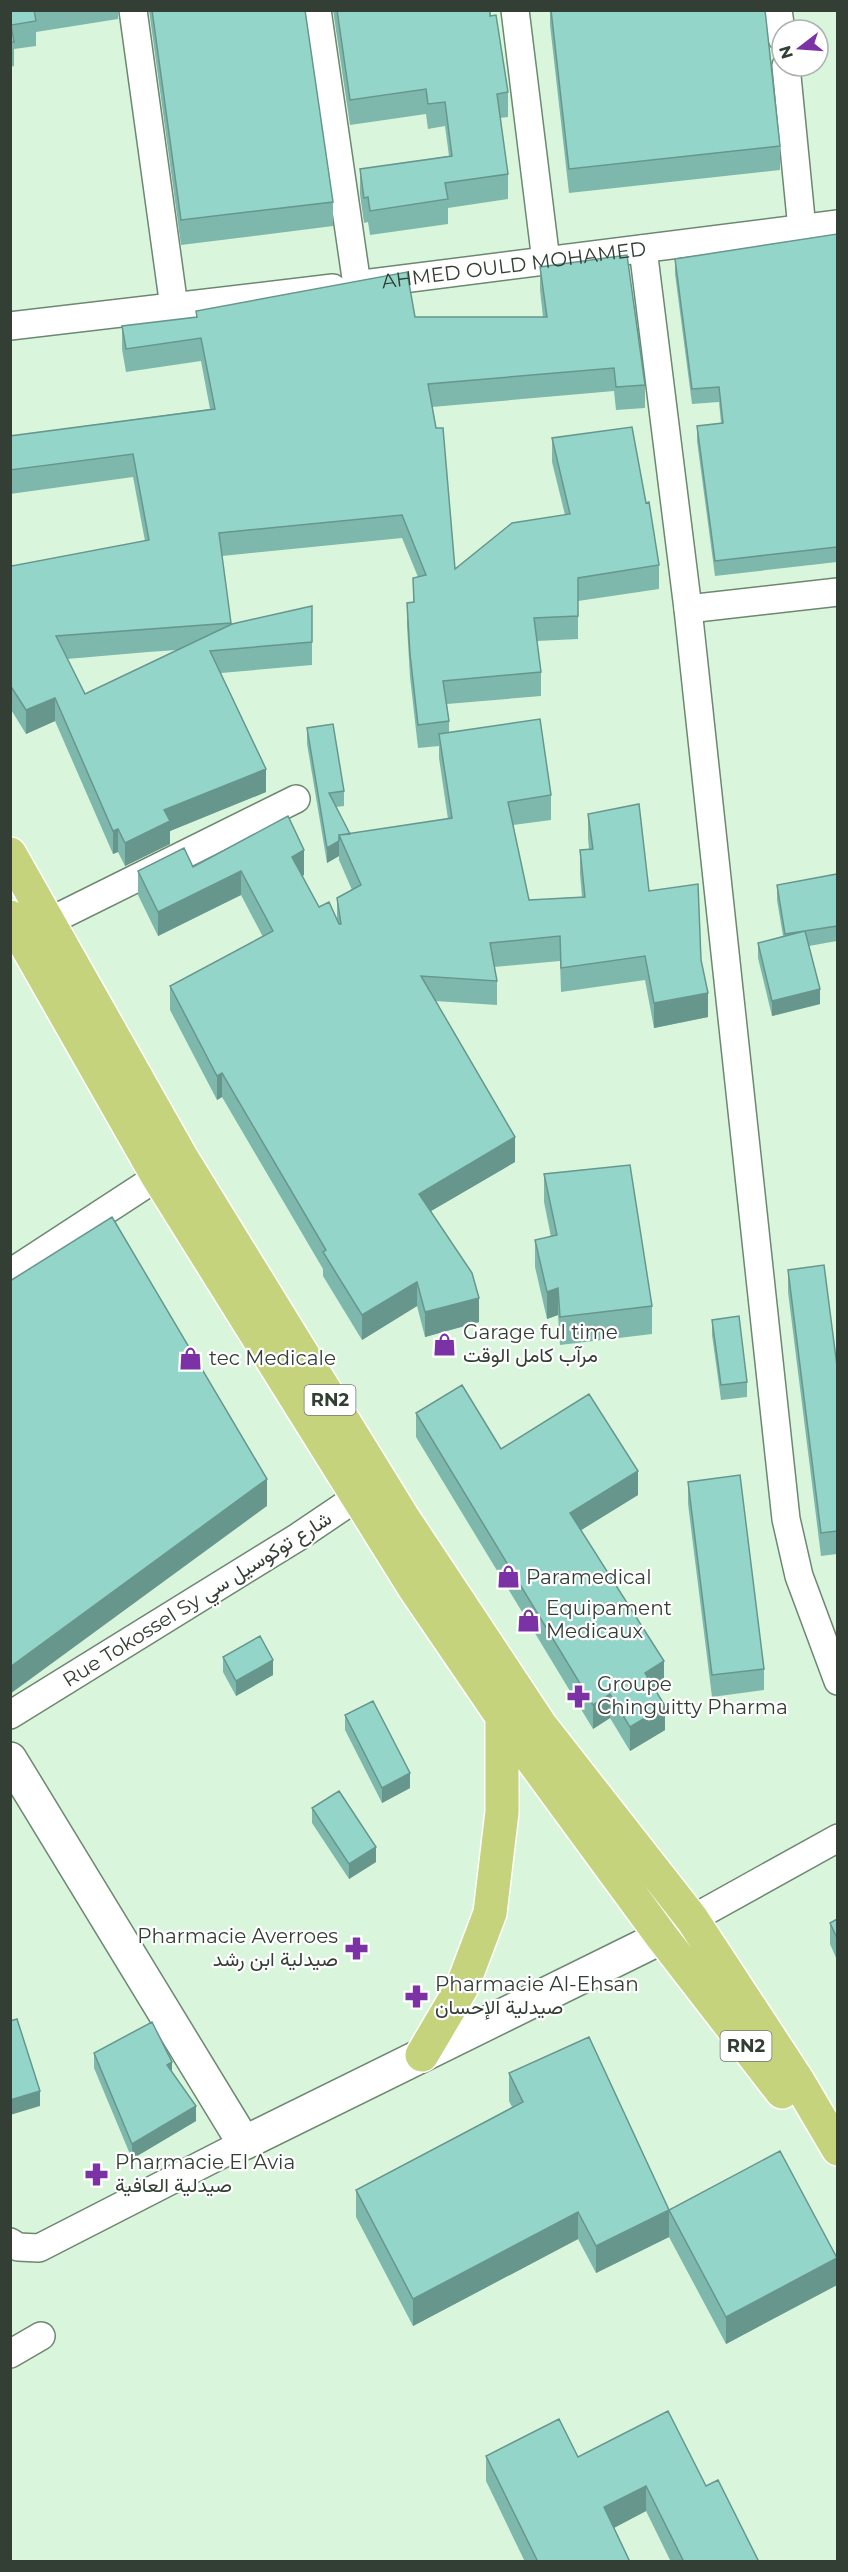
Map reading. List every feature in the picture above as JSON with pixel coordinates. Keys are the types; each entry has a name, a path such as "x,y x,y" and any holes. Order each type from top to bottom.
{"highway":[{"name":"RN2","path":"10,854 48,922 170,1169"},
{"name":"RN2","path":"10,916 369,1490 662,1937 782,2092 837,2149"},
{"name":"RN2","path":"514,1710 692,1919 798,2081 837,2149"},
{"path":"422,2055 462,1987 490,1913 514,1710"}],"street":[{"path":"133,10 174,308"},
{"path":"317,10 357,285"},
{"path":"515,10 546,261"},
{"path":"787,78 802,229"},
{"name":"AHMED OULD MOHAMED","path":"10,326 174,308 837,224"},
{"path":"643,249 688,609 786,1520 799,1576 837,1681"},
{"path":"688,609 837,592"},
{"path":"48,922 296,799"},
{"path":"10,1273 170,1169"},
{"name":"Rue Tokossel Sy شارع توكوسيل سي","path":"10,1715 369,1490"},
{"path":"10,1759 244,2143"},
{"path":"10,2242 18,2247 39,2248 244,2143 662,1937 837,1838"},
{"path":"10,2354 41,2336"}],"building":[{"path":"10,10 34,10 36,21 11,25 14,42 10,42"},
{"path":"152,10 305,10 333,202 181,220"},
{"path":"337,10 490,10 490,16 496,15 508,92 497,94 508,174 445,183 448,199 370,211 368,197 364,198 360,169 452,156 445,102 428,104 426,89 350,100"},
{"path":"551,10 765,10 770,78 772,78 780,146 569,169"},
{"path":"837,234 837,547 715,561 697,426 723,423 719,387 692,389 675,259"},
{"path":"627,255 645,385 616,387 614,368 428,384 436,428 443,428 455,569 512,523 570,514 552,438 632,427 646,503 649,502 659,565 578,578 578,616 534,618 541,672 443,681 449,721 418,725 407,603 414,602 413,578 426,575 402,515 219,533 231,623 56,636 85,694 232,624 312,606 312,642 210,651 266,769 164,810 170,821 125,843 118,829 113,831 55,698 26,710 10,685 10,561 12,566 149,540 133,454 10,470 10,436 215,409 201,338 126,349 122,326 197,317 196,311 407,272 415,317 547,317 540,267"},
{"path":"540,719 551,795 508,802 529,900 585,897 580,850 593,849 588,814 639,804 649,891 698,884 701,960 708,993 654,1003 645,956 561,968 560,936 490,943 497,981 421,976 515,1137 419,1194 472,1273 479,1298 425,1312 417,1282 362,1315 323,1252 326,1250 222,1073 217,1076 170,986 273,931 241,871 158,912 138,871 184,848 193,867 288,816 304,850 292,857 319,907 329,902 341,924 337,898 361,885 339,835 452,818 439,734"},
{"path":"333,724 344,791 329,793 350,834 339,835 339,841 327,848 307,728"},
{"path":"837,874 837,926 785,934 777,885"},
{"path":"805,931 820,989 772,1001 758,943"},
{"path":"630,1165 652,1306 560,1317 558,1288 547,1292 535,1240 557,1235 544,1174"},
{"path":"112,1217 267,1479 10,1667 10,1281"},
{"path":"824,1265 837,1366 837,1531 821,1533 788,1270"},
{"path":"739,1316 747,1382 721,1385 712,1320"},
{"path":"462,1385 501,1449 589,1394 638,1471 570,1513 664,1661 645,1673 665,1706 630,1727 610,1694 593,1705 416,1413"},
{"path":"740,1475 764,1669 712,1675 688,1482"},
{"path":"260,1636 273,1660 236,1681 223,1657"},
{"path":"373,1701 410,1773 382,1788 345,1715"},
{"path":"339,1791 376,1847 349,1864 312,1808"},
{"path":"837,1919 837,1938 830,1923"},
{"path":"17,2019 40,2091 10,2100 10,2021"},
{"path":"152,2022 172,2062 167,2065 196,2106 132,2144 94,2053"},
{"path":"589,2037 669,2210 596,2246 578,2212 413,2299 356,2190 523,2102 509,2073"},
{"path":"780,2151 837,2258 726,2317 669,2210"},
{"path":"668,2411 706,2486 718,2480 759,2562 684,2562 646,2486 604,2507 630,2562 538,2562 486,2456 559,2419 578,2457"}],"place":[{"name":"Garage ful time مرآب كامل الوقت","path":"445,1344"},
{"name":"tec Medicale","path":"191,1358"},
{"name":"Paramedical","path":"508,1577"},
{"name":"Equipament Medicaux","path":"528,1620"},
{"name":"Groupe Chinguitty Pharma","path":"579,1696"},
{"name":"Pharmacie Averroes صيدلية ابن رشد","path":"356,1948"},
{"name":"Pharmacie Al-Ehsan صيدلية الإحسان","path":"417,1996"},
{"name":"Pharmacie El Avia صيدلية العافية","path":"97,2174"}]}
